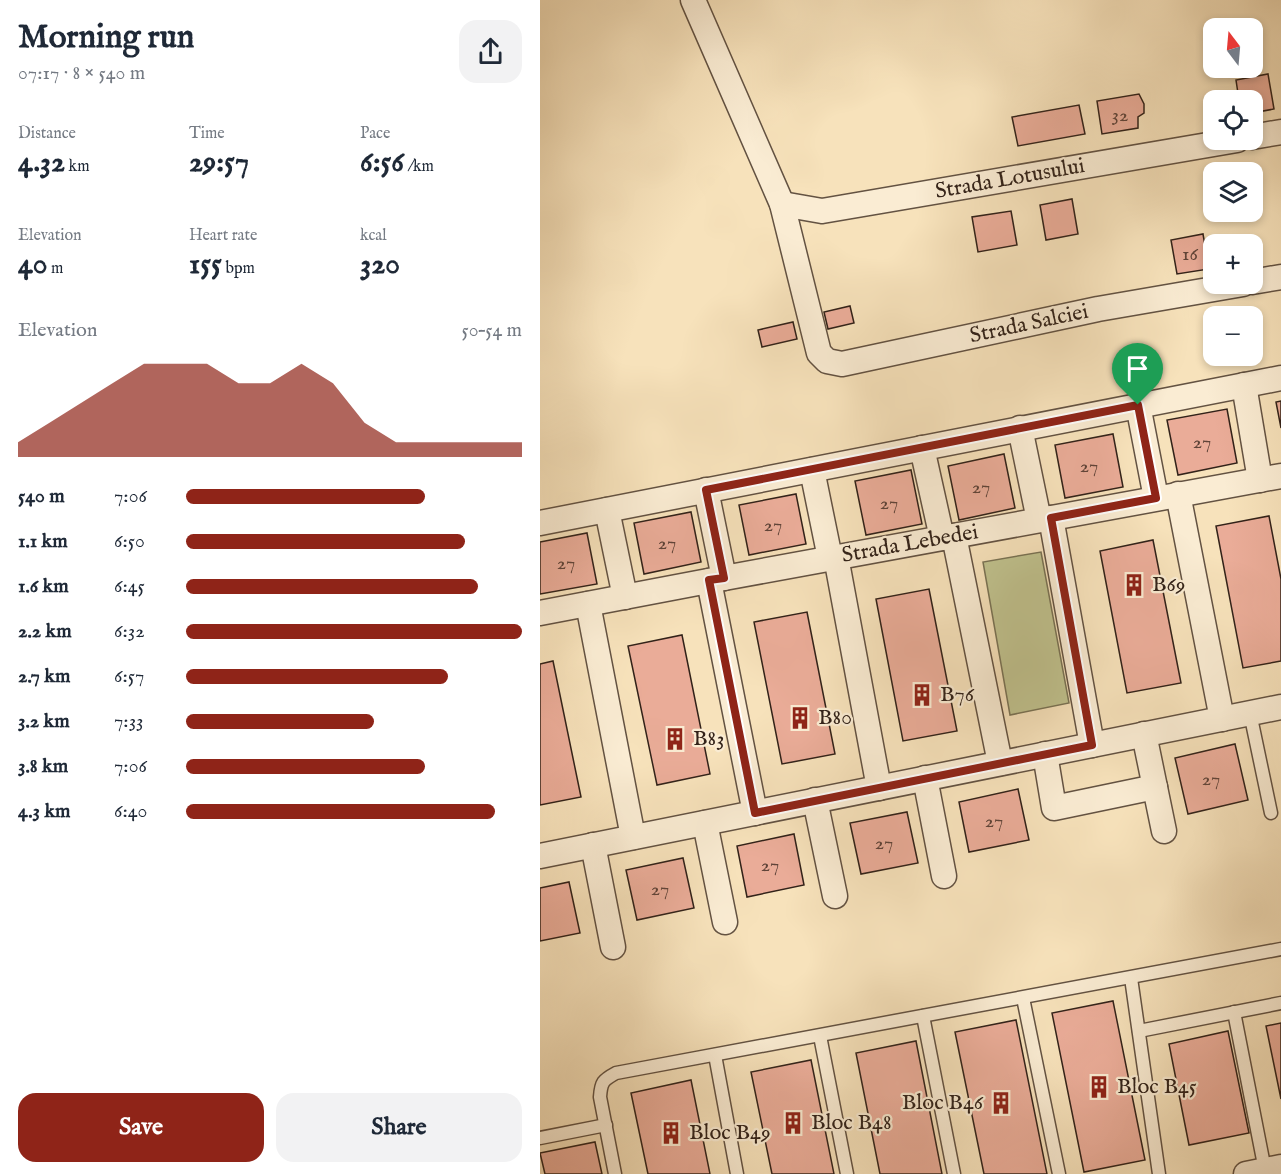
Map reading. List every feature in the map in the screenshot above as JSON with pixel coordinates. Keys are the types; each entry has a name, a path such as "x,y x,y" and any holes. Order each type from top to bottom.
{"street":[{"path":"693,0 782,204"},
{"path":"1263,135 1281,132"},
{"name":"Strada Lotusului","path":"782,204 822,212 1203,146"},
{"name":"Strada Salciei","path":"782,204 819,353 828,361 842,364 1098,309 1203,291"},
{"path":"1263,280 1281,277"},
{"path":"540,523 1281,378"},
{"path":"1244,385 1271,478"},
{"path":"1138,405 1167,496 1222,719"},
{"path":"1020,429 1045,519 1092,745"},
{"path":"922,448 948,537 1000,763"},
{"path":"812,470 833,558 879,788"},
{"name":"Strada Lebedei","path":"540,613 1271,478"},
{"path":"706,490 717,579 755,813"},
{"path":"607,510 625,597"},
{"path":"588,604 633,837"},
{"path":"540,856 1281,707"},
{"path":"1144,734 1164,831"},
{"path":"1045,754 1054,808 1155,787"},
{"path":"925,778 944,876"},
{"path":"815,800 835,896"},
{"path":"705,823 725,922"},
{"path":"593,846 614,947"}],"lane":[{"path":"1250,713 1271,813"},
{"path":"615,1174 600,1097 600,1086 606,1078 616,1073 1281,949"},
{"path":"1131,978 1159,1174"},
{"path":"1023,998 1059,1174"},
{"path":"1138,1031 1281,1003"},
{"path":"1234,1012 1264,1171"},
{"path":"923,1016 954,1174"},
{"path":"820,1036 847,1174"},
{"path":"715,1055 736,1174"},
{"path":"540,1138 606,1125"}],"green space":[{"path":"1041,552 1069,703 1010,715 983,562"}],"building":[{"path":"1268,74 1274,109 1263,111 1263,90 1238,90 1236,80 1263,78 1263,75"},
{"path":"1139,94 1144,104 1144,113 1138,117 1138,128 1102,134 1097,101"},
{"path":"1079,105 1085,134 1018,146 1012,117"},
{"path":"1072,199 1078,234 1046,240 1040,205"},
{"path":"1011,211 1017,245 978,252 972,217"},
{"path":"1203,234 1203,270 1177,274 1171,240"},
{"path":"850,306 854,323 828,329 824,312"},
{"path":"793,322 797,339 762,347 758,330"},
{"path":"1281,401 1281,428 1276,402"},
{"path":"1227,409 1237,463 1178,475 1167,420"},
{"path":"1113,434 1123,487 1065,498 1055,445"},
{"path":"1004,454 1015,508 959,520 948,466"},
{"path":"911,470 922,524 866,535 855,481"},
{"path":"796,494 806,544 749,555 739,505"},
{"path":"691,512 701,562 644,574 634,523"},
{"path":"1269,516 1281,579 1281,661 1243,668 1216,526"},
{"path":"587,533 597,584 540,594 540,542"},
{"name":"B69","path":"1153,540 1181,683 1127,693 1100,551"},
{"name":"B76","path":"929,589 957,731 903,741 876,599"},
{"name":"B80","path":"807,612 835,754 782,764 754,622"},
{"name":"B83","path":"682,635 710,774 657,785 628,646"},
{"path":"553,661 581,797 540,805 540,664"},
{"path":"1235,744 1248,800 1188,814 1175,758"},
{"path":"1018,789 1029,840 969,852 959,802"},
{"path":"907,812 918,863 861,874 850,823"},
{"path":"794,834 804,885 747,897 737,846"},
{"path":"683,858 694,908 637,920 626,870"},
{"path":"569,882 580,933 540,941 540,888"},
{"name":"Bloc B45","path":"1113,1001 1145,1160 1084,1172 1052,1013"},
{"name":"Bloc B46","path":"1016,1020 1047,1174 984,1174 955,1032"},
{"path":"1281,1023 1281,1099 1266,1026"},
{"path":"1228,1031 1249,1133 1189,1145 1169,1044"},
{"path":"916,1041 942,1174 880,1174 856,1053"},
{"name":"Bloc B48","path":"811,1060 834,1174 772,1174 751,1072"},
{"name":"Bloc B49","path":"691,1080 710,1174 648,1174 631,1093"},
{"path":"595,1142 602,1174 545,1174 540,1153"}],"place":[{"name":"B69","path":"1134,585"},
{"name":"B76","path":"922,695"},
{"name":"B80","path":"800,718"},
{"name":"B83","path":"675,739"},
{"name":"Bloc B45","path":"1099,1087"},
{"name":"Bloc B46","path":"1001,1103"},
{"name":"Bloc B48","path":"793,1123"},
{"name":"Bloc B49","path":"671,1133"}],"route":[{"path":"1138,405 1156,498 1051,518 1092,745 755,813 709,580 724,578 706,490 1138,405"}]}
